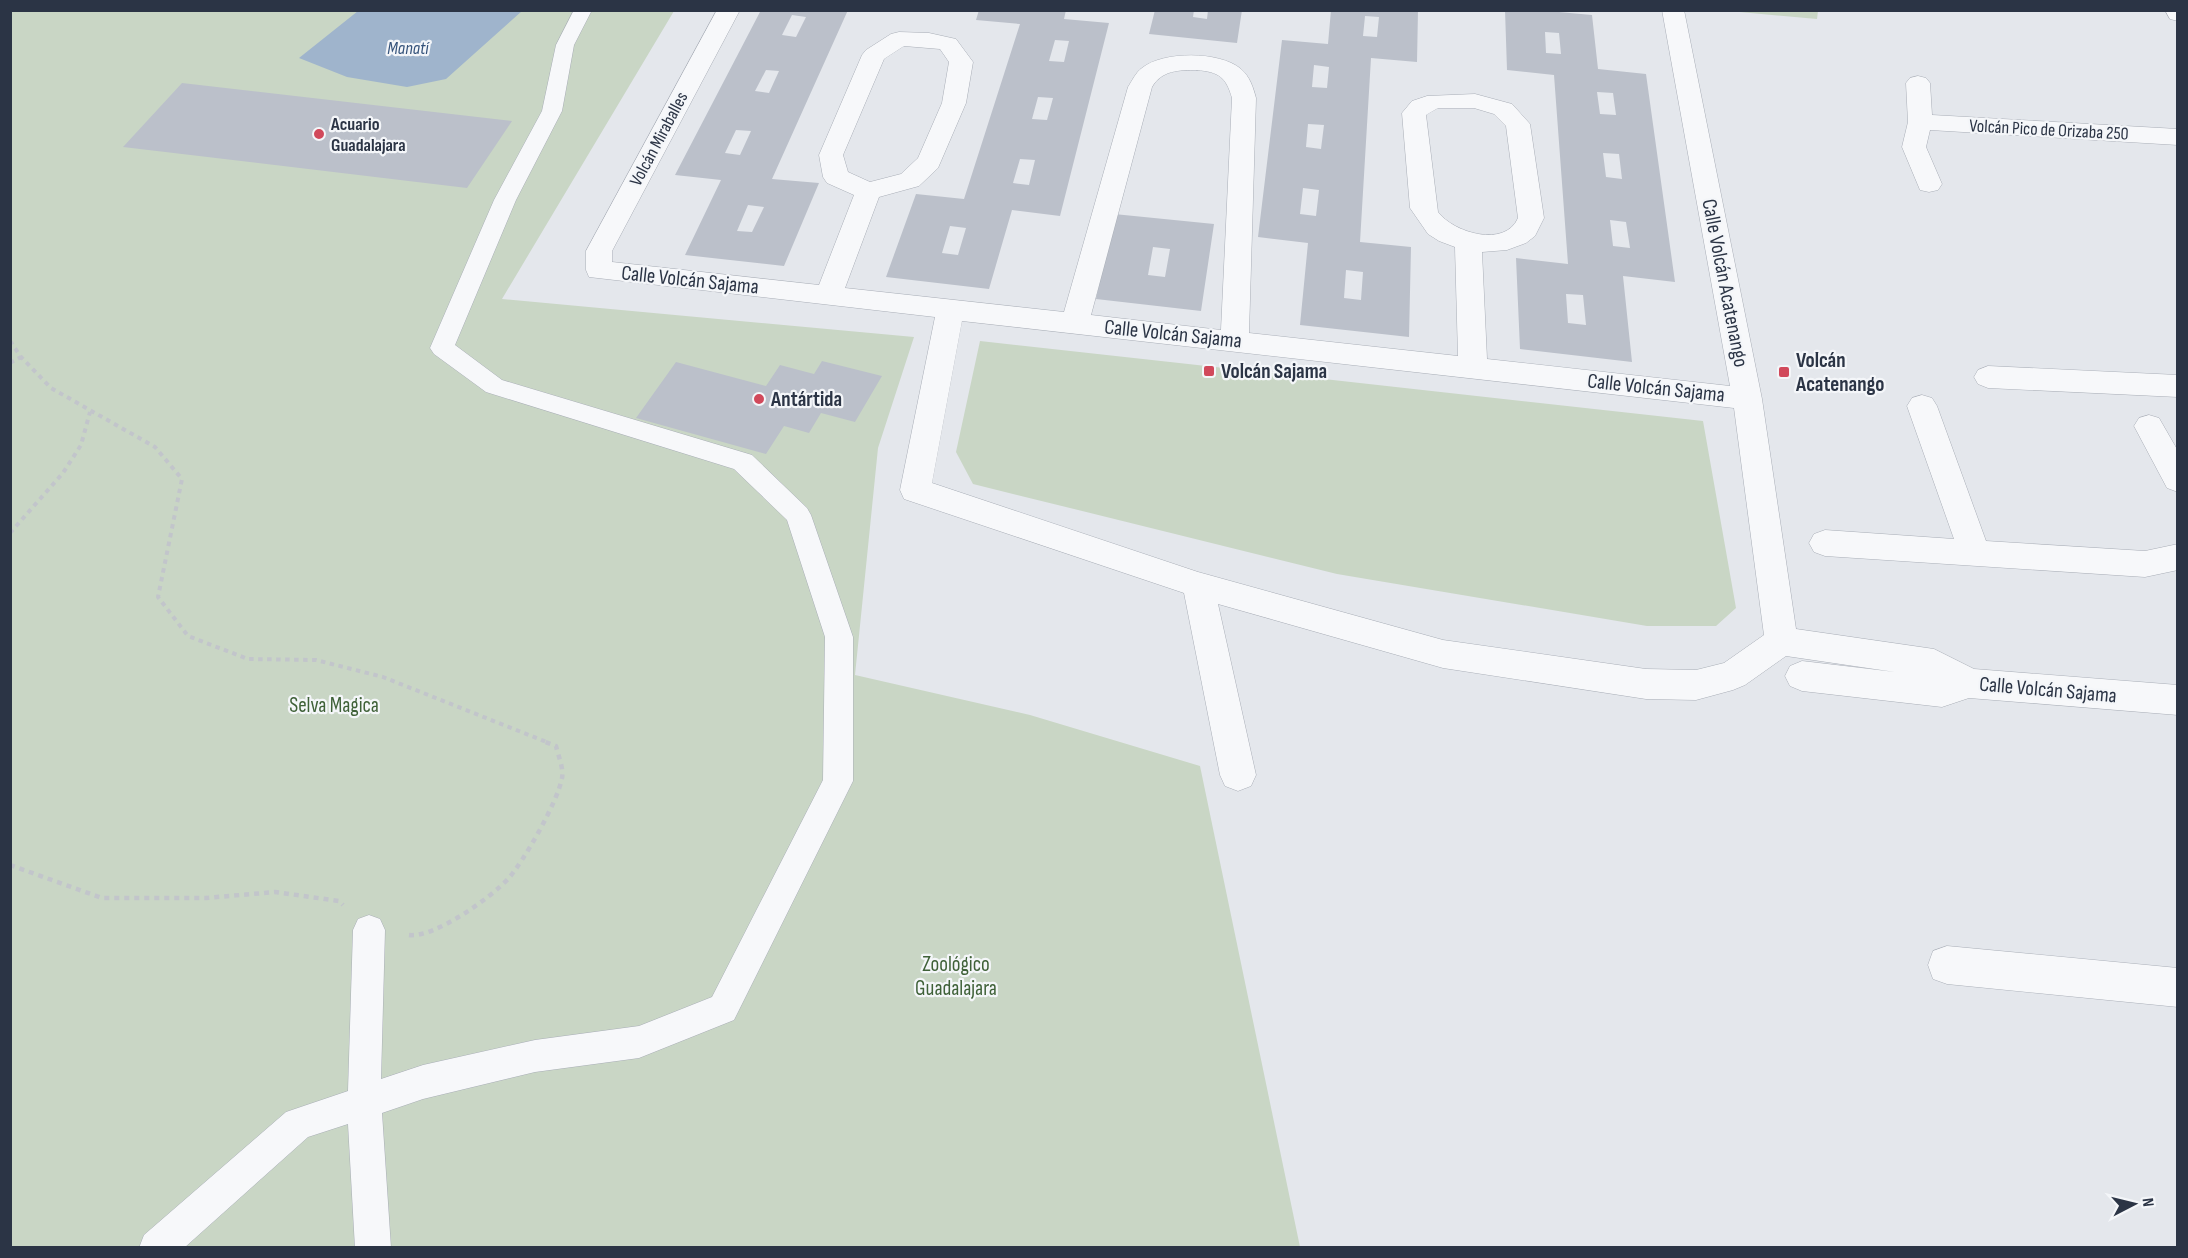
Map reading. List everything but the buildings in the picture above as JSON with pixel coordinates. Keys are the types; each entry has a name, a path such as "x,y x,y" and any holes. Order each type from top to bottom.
{"street":[{"path":"157,1248 298,1124 423,1082 535,1056 639,1042 723,1010 838,781 839,637 798,515 743,462 494,386 442,348 505,200 552,111 565,45 583,10"},
{"name":"Volcán Miraballes","path":"599,270 599,252 729,10"},
{"name":"Calle Volcán Acatenango","path":"1673,10 1747,399 1772,648"},
{"path":"899,39 928,40 948,44 961,62 954,103 929,162 910,180 868,191 836,177 831,155 874,55 899,39"},
{"path":"1075,323 1140,87 1150,72 1172,63 1202,62 1222,68 1237,79 1244,98 1235,341"},
{"path":"1918,83 1920,122 1914,147 1929,184"},
{"path":"1436,101 1475,101 1503,109 1518,124 1530,218 1528,225 1525,231 1508,241 1468,244 1442,232 1429,221 1423,208 1414,113 1421,106 1436,101"},
{"name":"Volcán Pico de Orizaba 250","path":"1920,122 2178,137"},
{"path":"828,296 868,191"},
{"path":"1468,244 1473,368"},
{"name":"Calle Volcán Sajama","path":"599,270 1747,399"},
{"path":"950,309 915,490 1198,585 1443,654 1646,684 1696,685 1733,675 1772,648"},
{"path":"1988,377 2178,386"},
{"path":"1922,406 1975,553"},
{"path":"2149,426 2178,480"},
{"path":"1825,543 2145,564 2178,557"},
{"path":"1198,585 1238,775"},
{"name":"Calle Volcán Sajama","path":"1772,648 1934,663 1969,684 2178,700"},
{"path":"1802,676 1942,693 1969,684"},
{"path":"369,930 364,1102 373,1248"},
{"path":"1947,965 2178,988"}],"path":[{"path":"10,341 21,357 51,388 155,447 182,479 158,597 188,636 249,660 316,660 383,677 556,746 563,776 547,818 508,879 464,915 418,936 369,930 339,901 275,892 206,898 102,898 10,865"},
{"path":"10,363 21,357"},
{"path":"10,533 63,473 81,445 90,411"}],"green space":[{"path":"10,11 674,11 502,299 914,337 878,448 855,675 1030,715 1200,766 1300,1247 11,1247"},
{"path":"1729,11 1818,11 1817,19"},
{"path":"980,341 1703,421 1736,608 1716,626 1647,626 1337,574 973,484 956,452"}],"water":[{"name":"Manatí","path":"358,11 522,11 446,79 407,87 347,77 299,58"}],"place":[{"name":"Acuario Guadalajara","path":"319,134"},
{"name":"Volcán Sajama","path":"1209,371"},
{"name":"Volcán Acatenango","path":"1784,372"},
{"name":"Antártida","path":"759,399"}],"park label":[{"name":"Selva Magica","path":"334,705"},
{"name":"Zoológico Guadalajara","path":"956,976"}]}
